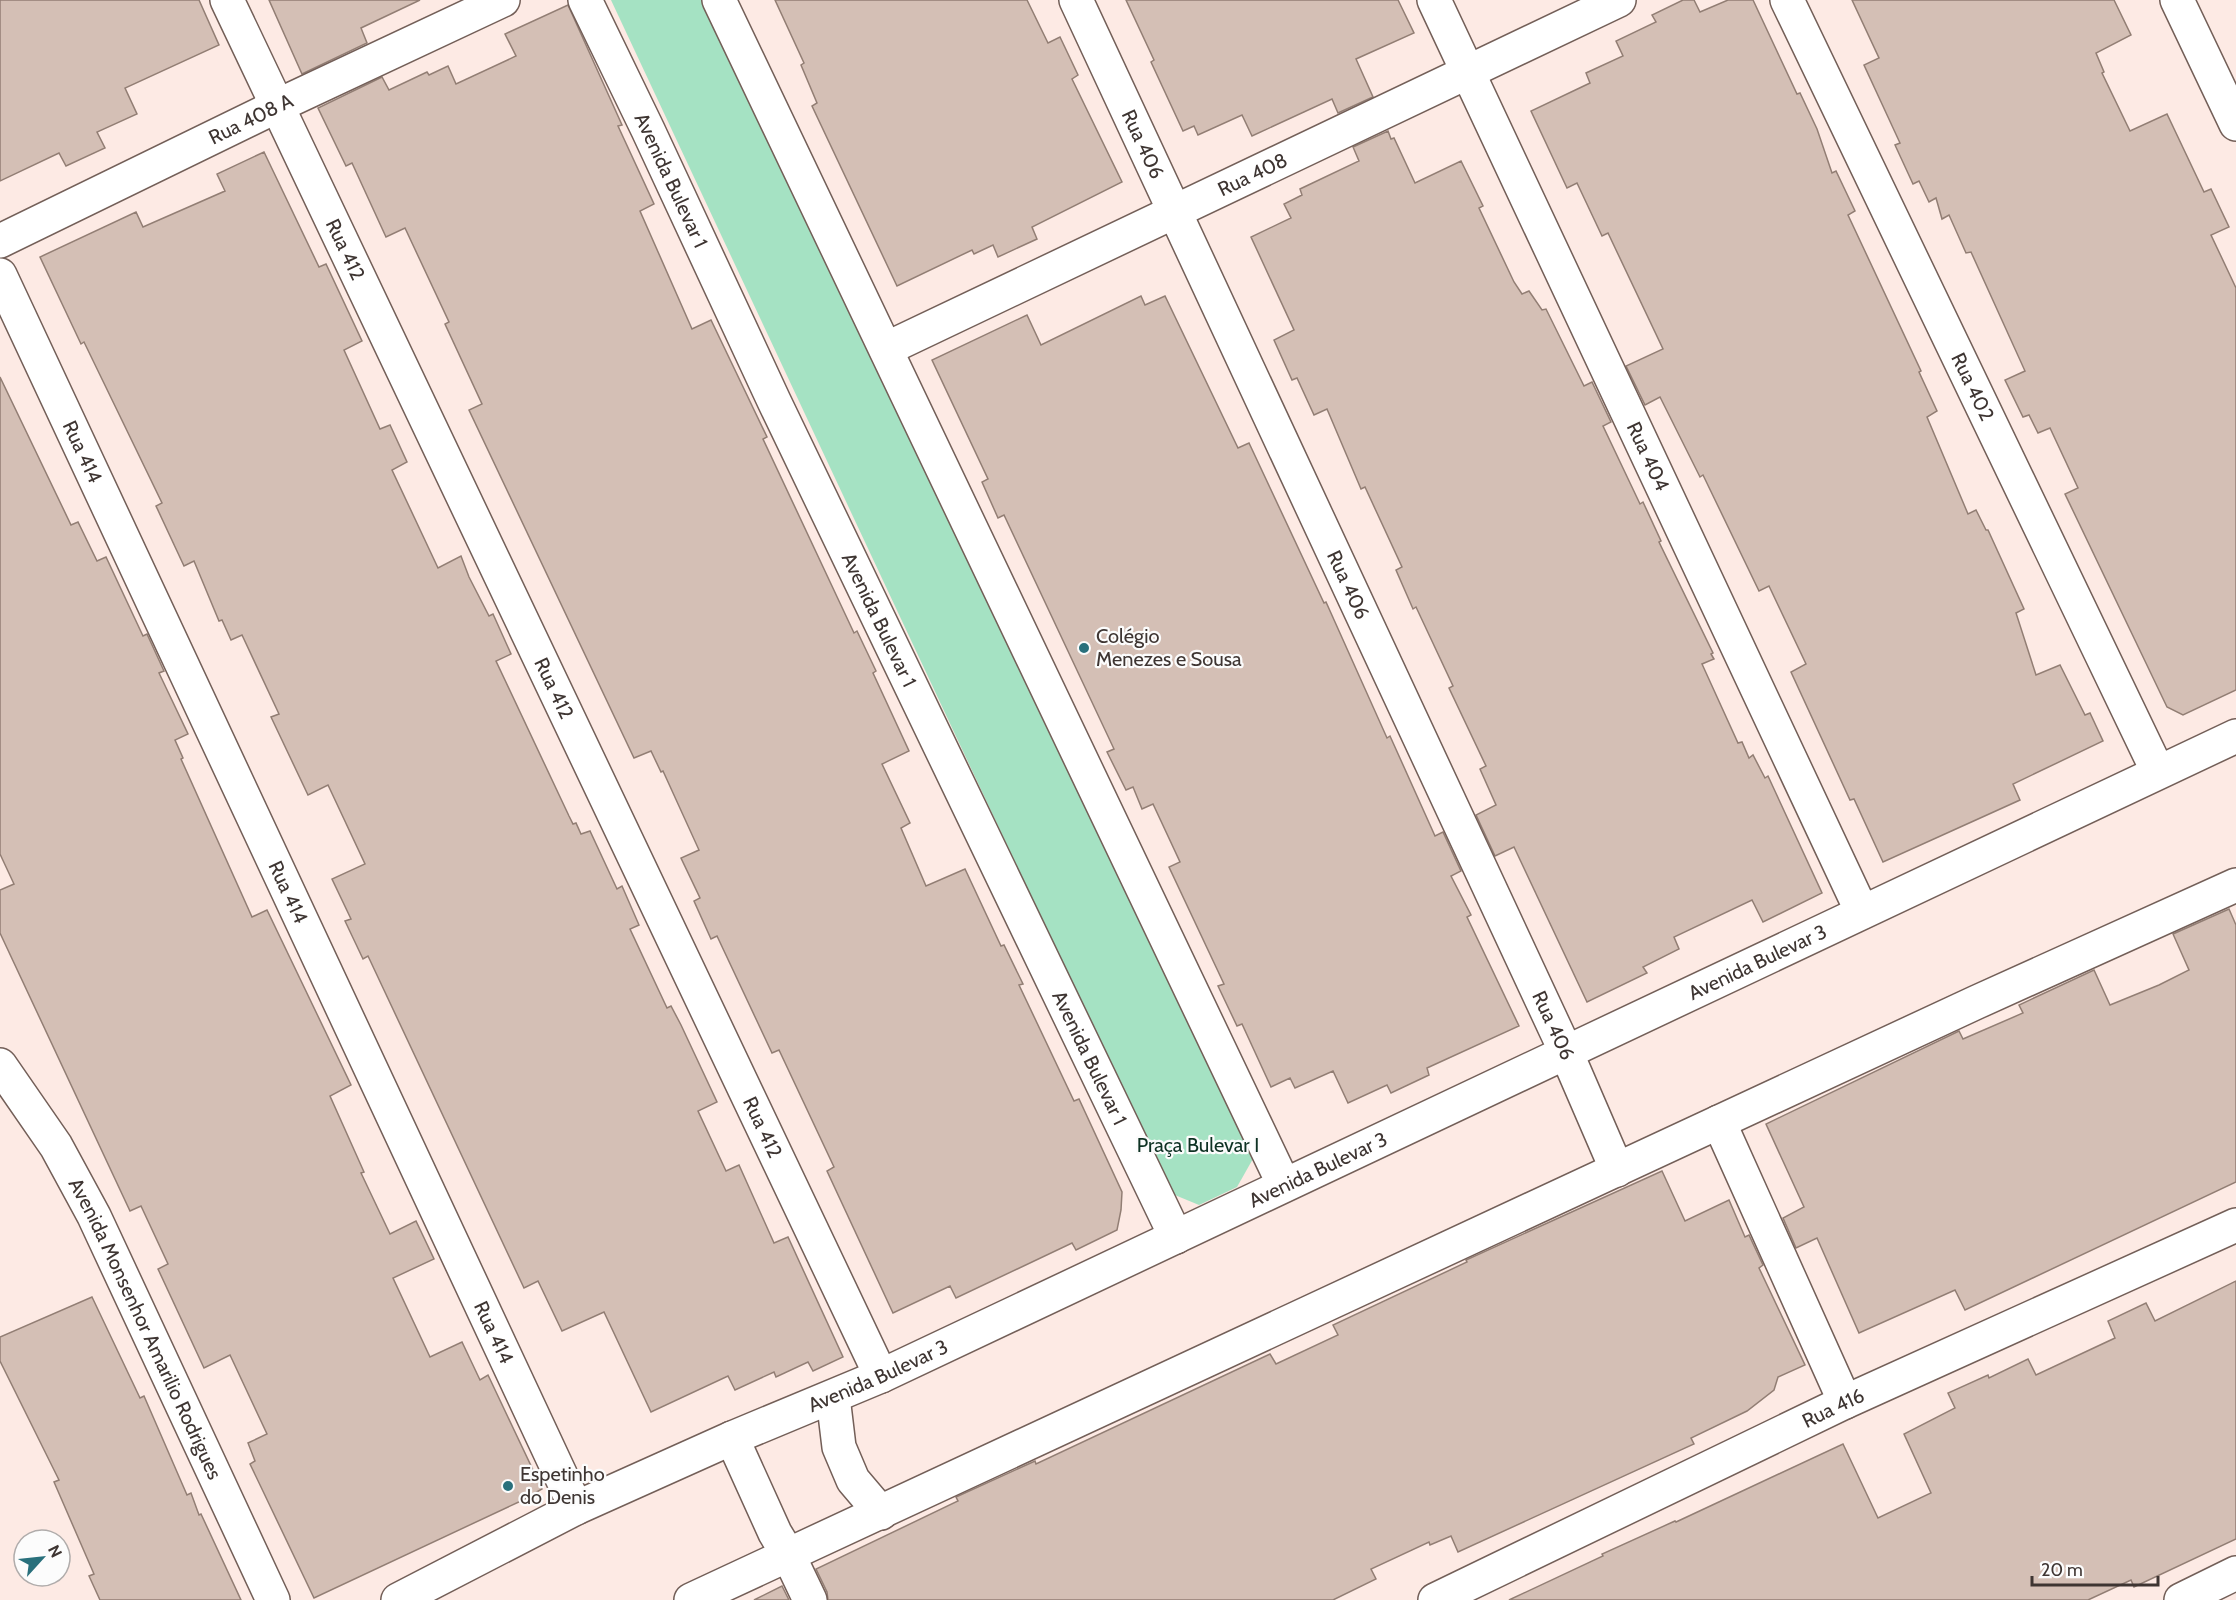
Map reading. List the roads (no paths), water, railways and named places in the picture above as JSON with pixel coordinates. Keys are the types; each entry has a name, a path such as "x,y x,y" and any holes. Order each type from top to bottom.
{"street":[{"name":"Rua 412","path":"227,0 880,1376"},
{"name":"Rua 408 A","path":"0,241 277,106 503,0"},
{"name":"Avenida Bulevar 1","path":"585,0 653,140 778,411 1176,1237"},
{"path":"719,0 1284,1185"},
{"name":"Rua 406","path":"1076,0 1566,1052 1617,1170"},
{"name":"Rua 404","path":"1434,0 1862,912"},
{"name":"Rua 408","path":"886,349 1619,0"},
{"name":"Rua 402","path":"1787,0 2158,772"},
{"path":"2177,0 2236,124"},
{"name":"Rua 414","path":"0,276 576,1509"},
{"name":"Avenida Bulevar 3","path":"398,1600 576,1509 732,1438 880,1376 2236,736"},
{"path":"691,1600 1222,1352 2236,885"},
{"name":"Avenida Monsenhor Amarilio Rodrigues","path":"0,1065 56,1146 94,1216 273,1600"},
{"path":"1719,1122 1845,1402"},
{"name":"Rua 416","path":"1435,1600 1845,1402 2236,1225"},
{"path":"833,1397 840,1447 853,1480 881,1513"},
{"path":"732,1438 775,1533 810,1600"},
{"path":"2181,1600 2236,1573"}],"place":[{"name":"Colégio Menezes e Sousa","path":"1084,648"},
{"name":"Espetinho do Denis","path":"508,1486"}],"park label":[{"name":"Praça Bulevar I","path":"1198,1145"}]}
